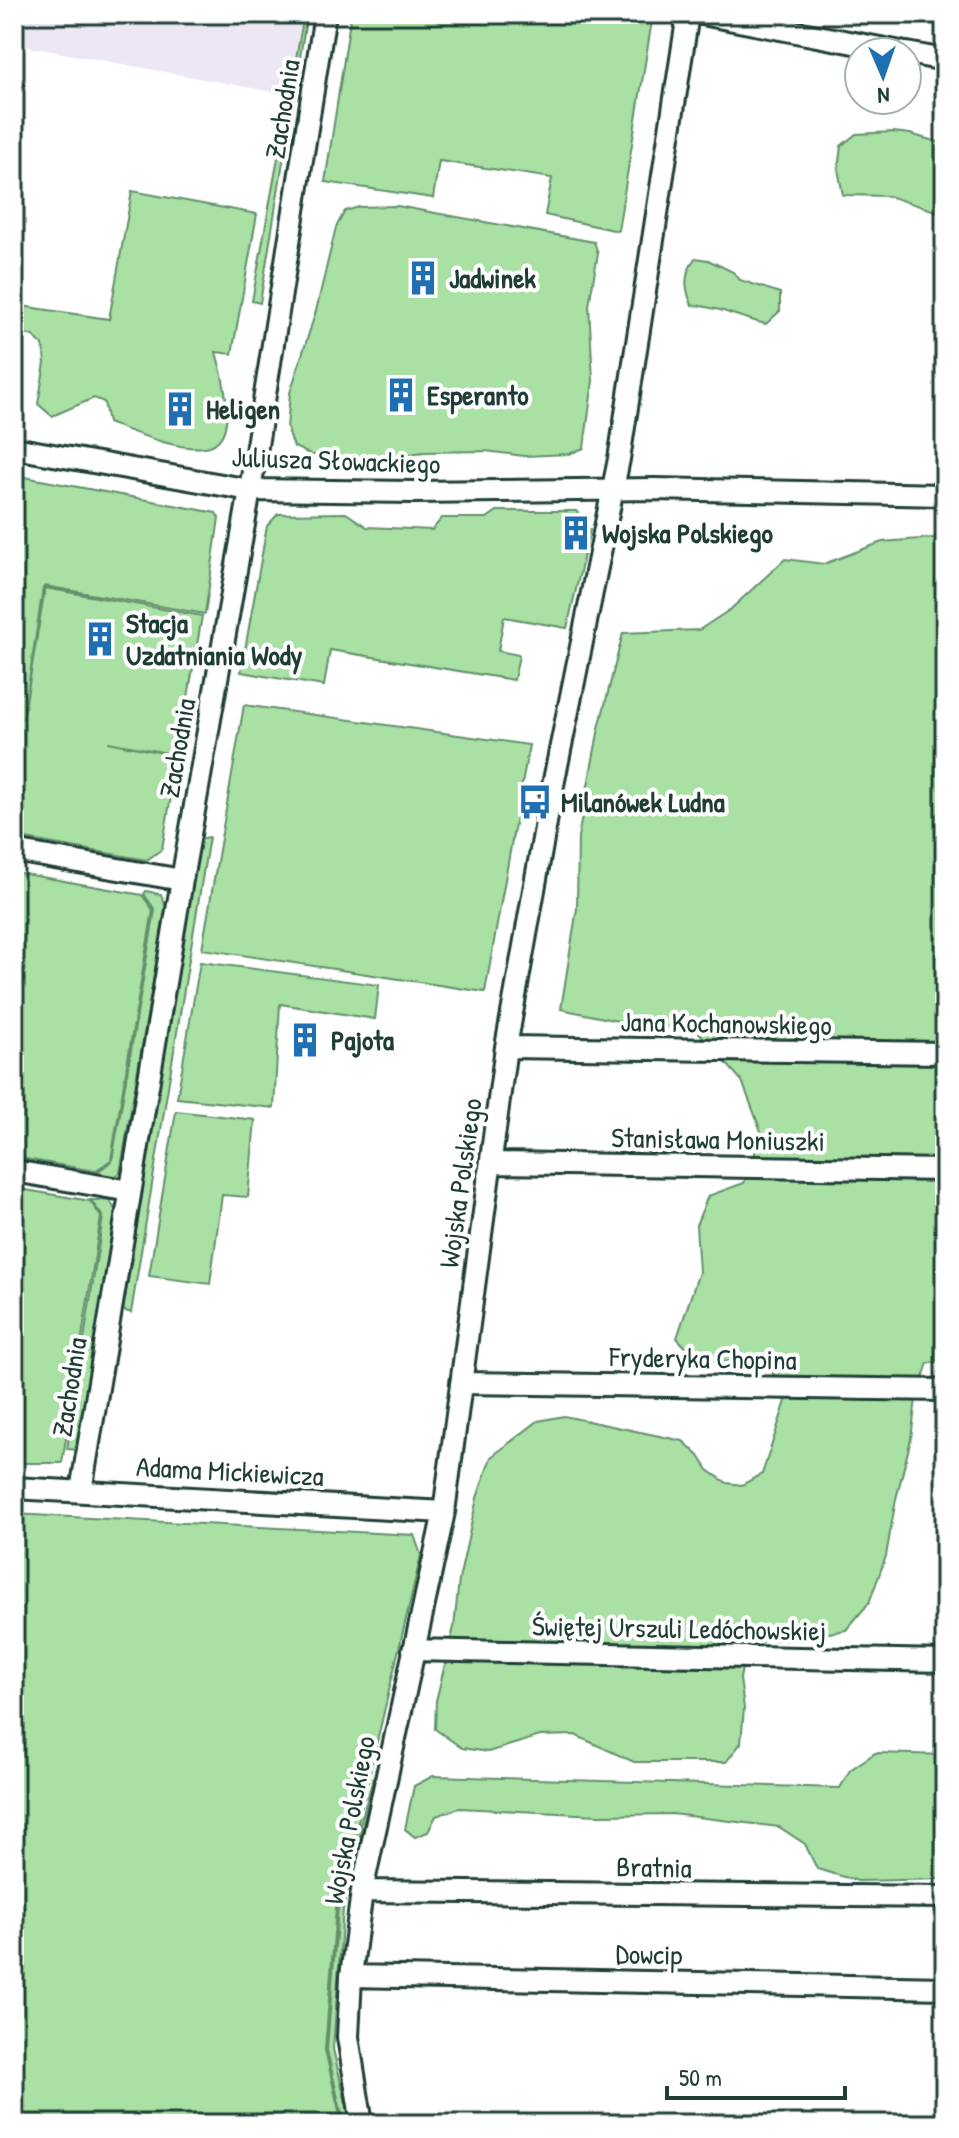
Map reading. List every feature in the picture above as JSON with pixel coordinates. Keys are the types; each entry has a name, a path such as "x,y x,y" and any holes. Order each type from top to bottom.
{"street":[{"name":"Zachodnia","path":"81,1491 250,490 325,14"},
{"name":"Wojska Polskiego","path":"362,2124 348,2037 351,1976 362,1891 444,1512 506,1047 550,800 612,490 688,14"},
{"path":"702,14 843,41"},
{"path":"923,56 945,60"},
{"name":"Juliusza Słowackiego","path":"14,448 250,490 612,490 945,495"},
{"path":"14,851 182,880"},
{"name":"Jana Kochanowskiego","path":"506,1047 945,1053"},
{"name":"Stanisława Moniuszki","path":"491,1163 945,1170"},
{"path":"14,1171 130,1191"},
{"name":"Fryderyka Chopina","path":"461,1383 945,1390"},
{"name":"Adama Mickiewicza","path":"14,1488 444,1512"},
{"name":"Świętej Urszuli Ledóchowskiej","path":"413,1650 945,1661"},
{"name":"Bratnia","path":"362,1891 945,1897"},
{"name":"Dowcip","path":"351,1976 945,1988"}],"shaded area":[{"path":"14,14 302,14 289,95 14,44"}],"green space":[{"path":"304,14 307,14 260,303 252,301"},
{"path":"351,14 653,14 618,231 545,215 552,178 439,161 433,198 325,182"},
{"path":"893,132 945,144 945,214 888,196 843,195 838,169 841,146 856,134"},
{"path":"132,191 257,214 232,354 216,352 225,390 226,420 223,433 216,442 205,447 169,444 108,423 104,402 94,398 52,416 38,404 45,363 43,345 33,336 14,331 14,305 109,319"},
{"path":"397,206 594,242 598,253 589,305 593,381 584,448 569,454 524,456 485,451 424,452 369,460 312,455 294,447 287,428 290,393 316,311 336,227 345,211 359,207"},
{"path":"695,258 708,260 733,272 740,280 780,293 780,311 766,324 692,305 686,281"},
{"path":"14,475 216,513 219,518 205,614 45,586 43,588 23,720 45,588 202,616 178,755 108,742 178,756 162,849 147,860 14,837"},
{"path":"497,511 576,511 583,519 585,528 590,529 567,628 504,617 498,651 519,655 514,680 330,650 324,686 241,672 267,526 278,514 346,513 367,527 432,530 442,518 487,518"},
{"path":"945,537 945,814 936,845 945,862 945,1362 928,1363 916,1399 911,1439 886,1556 869,1603 846,1630 788,1640 766,1640 745,1651 740,1679 744,1708 741,1743 726,1762 634,1762 575,1735 540,1736 488,1752 462,1748 435,1729 436,1701 454,1627 459,1580 477,1498 491,1457 538,1421 564,1416 683,1441 708,1470 727,1483 742,1485 762,1474 786,1401 775,1376 766,1365 708,1360 688,1349 677,1338 699,1272 696,1225 708,1196 744,1183 762,1134 742,1081 696,1029 632,1024 561,1009 577,908 578,837 599,728 623,633 699,630 731,609 785,559 824,564 882,542"},
{"path":"244,705 529,745 485,992 202,949"},
{"path":"209,837 131,1313 123,1310 200,839"},
{"path":"14,872 142,895 153,910 111,1160 95,1171 14,1157"},
{"path":"146,891 161,894 166,907 120,1173 114,1177 96,1173 112,1161 155,910 144,894"},
{"path":"200,962 379,985 375,1019 280,1004 274,1108 177,1098"},
{"path":"176,1111 255,1120 248,1197 222,1195 210,1284 149,1276"},
{"path":"14,1188 90,1201 101,1217 62,1463 14,1463"},
{"path":"91,1200 110,1200 117,1213 81,1450 67,1449 103,1217"},
{"path":"14,1514 414,1535 421,1555 347,1869 376,1768 343,1909 333,2049 351,2124 344,2124 327,2050 342,1887 336,1908 325,2050 342,2124 14,2124"},
{"path":"875,1753 945,1755 945,1879 858,1881 817,1869 805,1844 779,1827 672,1814 598,1815 459,1808 436,1816 428,1832 415,1837 405,1829 414,1786 433,1776 840,1788 850,1770"}],"place":[{"name":"Jadwinek","path":"423,278"},
{"name":"Esperanto","path":"401,395"},
{"name":"Heligen","path":"180,409"},
{"name":"Wojska Polskiego","path":"576,533"},
{"name":"Stacja Uzdatniania Wody","path":"100,639"},
{"name":"Milanówek Ludna","path":"535,802"},
{"name":"Pajota","path":"305,1040"}]}
